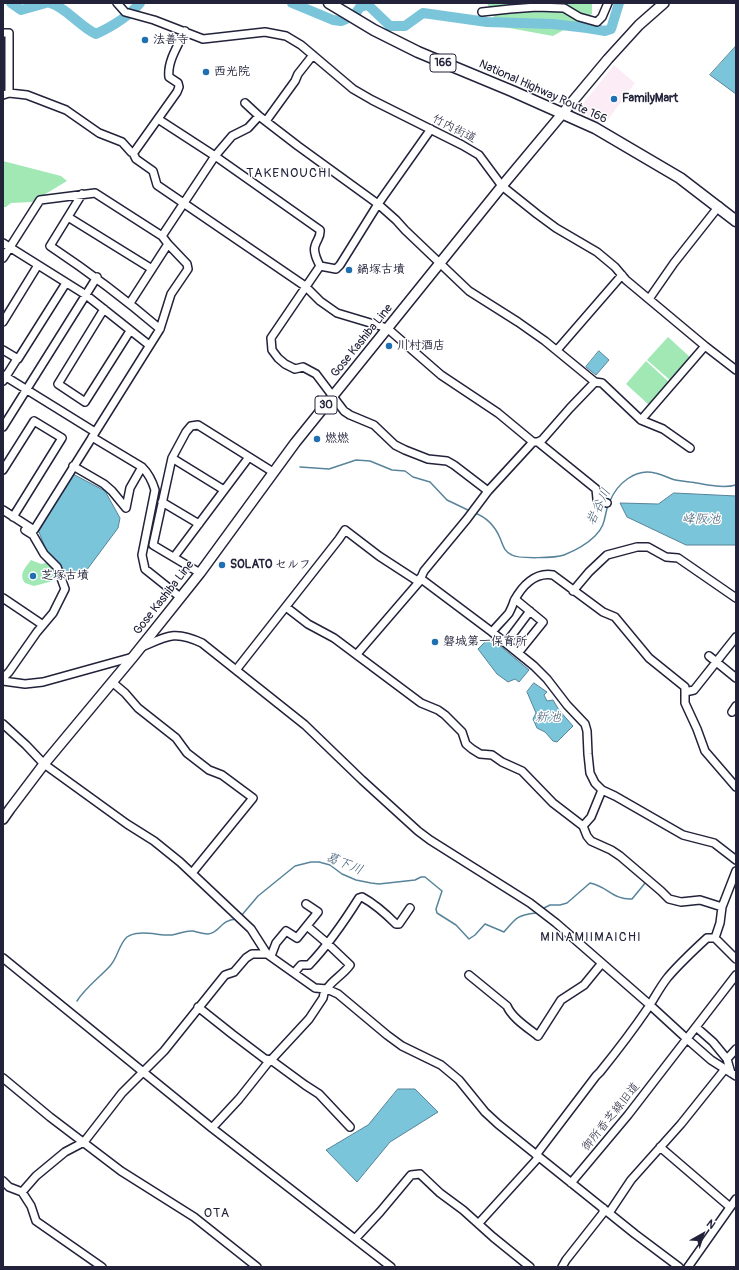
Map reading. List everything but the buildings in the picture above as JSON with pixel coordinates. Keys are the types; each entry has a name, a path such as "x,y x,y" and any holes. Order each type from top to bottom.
{"highway":[{"name":"National Highway Route 166","path":"329,3 374,30 418,52 512,91 595,128 668,170 736,220"}],"main road":[{"name":"Gose Kashiba Line","path":"3,819 44,764 140,648 200,572 273,472 332,396 502,186 561,114 639,25 664,3"}],"street":[{"name":"竹内街道","path":"117,3 128,13 154,20 203,39 265,32 286,36 302,45 353,89 479,155 502,186 556,228 598,252 649,299 704,346 736,370"},
{"path":"482,12 517,8 564,8 579,16 597,22 602,17 608,3"},
{"path":"3,33 9,32 6,94 27,95 66,110 99,133 122,142 136,158 153,170 157,185 305,286 320,301 337,313 387,328 442,375 498,413 596,489 597,499 607,502"},
{"path":"133,153 177,92 179,87 178,83 169,77 168,71 174,52 185,32"},
{"path":"266,121 312,55"},
{"path":"245,103 259,116 321,164 378,204 469,291 518,322 557,350 595,382 602,383 641,420 663,429 690,448"},
{"path":"162,236 184,204 185,199 215,156 232,136 248,128 259,116"},
{"path":"158,119 215,156 320,230 321,235 315,247 316,256 320,266"},
{"path":"320,266 336,269 340,265 378,204 431,130"},
{"path":"3,258 6,245 40,200 95,193 162,236 187,264 188,269 171,294 160,329 34,530 3,510"},
{"path":"82,194 50,246 97,277 160,329"},
{"path":"649,299 674,263 718,206"},
{"path":"68,217 152,269"},
{"path":"130,303 168,244"},
{"path":"6,245 86,295 149,345"},
{"path":"3,322 38,265"},
{"path":"320,266 305,286 272,338 272,350 285,364 295,369 303,367 316,374 332,396 350,415 374,425 396,445 405,450 428,459 447,462 454,465 488,491"},
{"path":"557,350 622,275"},
{"path":"3,426 97,277"},
{"path":"66,283 4,378 26,389 149,473 155,490 142,555 143,564 145,569 180,597"},
{"path":"104,309 58,384 86,402 130,331"},
{"path":"641,420 704,346"},
{"path":"3,350 17,359"},
{"path":"356,654 420,580 424,571 488,491 536,442 542,440 595,382"},
{"path":"3,470 34,421 62,438 13,517"},
{"path":"200,572 153,545 172,458 186,432 191,426 198,425 273,472"},
{"path":"174,557 249,457"},
{"path":"172,458 224,490"},
{"path":"73,466 104,484 126,508 130,488 142,467"},
{"path":"162,502 199,524"},
{"path":"3,516 33,535 44,554 57,567 65,589 53,613 3,678"},
{"path":"236,670 345,530 379,556 420,580 492,632 547,679 567,705 585,724 587,731 590,773 595,783 602,790 683,835 714,843 736,860"},
{"path":"573,591 588,572 607,555 637,547 648,547 666,557 678,558 736,598"},
{"path":"492,632 509,613 515,599 531,580 546,574 553,575 603,612 615,617 649,658 685,687 684,703 697,729 705,751 736,787"},
{"path":"3,598 43,625"},
{"path":"515,599 543,622 518,653"},
{"path":"286,607 308,624 334,638 421,703 438,710 445,715 462,732 466,744 472,749 480,754 492,755 502,762 522,770 553,803 583,826 587,836 592,841 620,856 661,891 668,899 681,902 700,900 722,907"},
{"path":"506,643 530,611"},
{"path":"140,648 165,637 178,635 189,637 202,643 305,725 418,831 530,903 556,923 711,1060 731,1073"},
{"path":"685,692 694,690 736,637"},
{"path":"709,656 736,678"},
{"path":"3,682 25,684 43,682 132,657"},
{"path":"112,682 125,692 138,708 176,738 187,753 209,770 222,775 253,798 192,873"},
{"path":"3,724 44,764 127,824 154,840 192,873 251,929 269,955 315,988 326,989 338,994 402,1046 441,1065 468,1090 485,1112 498,1124 537,1157 679,1267"},
{"path":"583,826 591,817 602,790"},
{"path":"715,938 720,923 722,907 736,871"},
{"path":"294,973 300,965 309,965 320,954 359,898 362,897 366,899 384,912 396,924 399,924 410,908"},
{"path":"269,955 276,943 286,931 297,938 318,912 306,904"},
{"path":"212,1128 270,1060 309,1019 323,998 329,985 350,965 327,943 306,926"},
{"path":"479,1224 537,1157 596,1076 623,1043 650,1005 657,991 684,959 707,938 715,938 736,959"},
{"path":"22,1192 36,1176 65,1152 84,1142 122,1093 164,1051 225,975 234,972 246,958 252,954 269,955"},
{"path":"3,958 212,1128 391,1267"},
{"path":"469,975 508,1006 509,1010 523,1024 538,1036 561,1000 584,985 602,963"},
{"name":"御所香芝線旧道","path":"572,1183 736,976"},
{"path":"198,1007 265,1059 270,1060 305,1085 312,1088 350,1127"},
{"path":"696,1027 713,1042 727,1059 731,1073"},
{"path":"727,1059 736,1049"},
{"path":"609,1213 631,1180 660,1147 731,1073"},
{"path":"3,1078 44,1112 121,1171 194,1217 257,1267"},
{"path":"660,1147 730,1207"},
{"path":"355,1238 380,1212 411,1175 420,1174 440,1193 530,1267"},
{"path":"3,1182 9,1187 22,1192 31,1206 36,1221 102,1267"},
{"path":"688,1267 736,1199"},
{"path":"562,1267 603,1213 602,1208"}],"shaded area":[{"path":"614,65 635,83 607,121 601,119 600,125 587,117 586,108 582,105"}],"green space":[{"path":"487,3 592,3 592,14 553,36 498,26"},
{"path":"3,161 61,176 67,181 32,202 11,203 6,207 3,207"},
{"path":"668,337 691,358 671,381 647,360"},
{"path":"646,361 669,382 649,405 626,384"},
{"path":"31,560 41,564 49,562 54,566 57,575 53,581 34,586 25,583 22,577 25,568"}],"water":[{"path":"736,46 736,94 710,75"},
{"path":"599,351 609,360 596,375 586,367"},
{"path":"73,474 105,491 120,518 118,528 86,571 69,575 46,550 39,532"},
{"name":"峰阪池","path":"674,493 736,496 736,545 686,545 627,517 620,503 658,504"},
{"path":"492,639 529,670 519,682 515,679 508,682 497,674 478,649 487,640"},
{"name":"新池","path":"534,683 547,692 544,695 547,701 553,700 559,710 573,726 557,742 553,741 545,732 537,728 533,719 536,713 527,692"},
{"path":"398,1089 415,1089 438,1112 390,1142 357,1182 326,1150 368,1125"}],"waterway":[{"path":"11,3 21,10 46,3"},
{"path":"50,3 68,13 96,34 120,21 140,3"},
{"path":"292,3 333,20 341,21 346,19"},
{"path":"356,13 360,7 368,5 390,26 405,26 423,13 487,22 553,24 605,31 611,29 619,3"},
{"name":"岩谷川","path":"300,467 329,469 356,460 370,461 392,470 405,471 413,477 430,482 447,500 470,511"},
{"name":"岩谷川","path":"610,501 622,483 634,475 648,472 676,480 713,486 736,485"},
{"name":"岩谷川","path":"475,513 484,517 493,526 504,548 509,554 529,558 546,557 564,555 592,539 603,525 608,505"},
{"name":"葛下川","path":"241,916 258,896 295,866 311,862 319,862 330,865 342,874 356,880 371,883 379,884 415,880 425,877 442,891 436,909 437,913 456,925 469,939 485,924 504,932 517,918 536,913"},
{"name":"葛下川","path":"544,908 550,905 567,903 590,883 625,899 632,899 646,882"},
{"name":"葛下川","path":"732,891 736,882"},
{"name":"葛下川","path":"669,902 677,905"},
{"name":"葛下川","path":"725,909 727,904"},
{"name":"葛下川","path":"77,1001 88,987 110,966 127,937 137,933 172,935 190,931 208,934 212,933 223,924 236,919"}],"place":[{"name":"法善寺","path":"145,40"},
{"name":"西光院","path":"206,72"},
{"name":"FamilyMart","path":"614,99"},
{"name":"鍋塚古墳","path":"349,270"},
{"name":"川村酒店","path":"389,346"},
{"name":"燃燃","path":"317,439"},
{"name":"SOLATO セルフ","path":"222,565"},
{"name":"芝塚古墳","path":"33,576"},
{"name":"磐城第一保育所","path":"435,642"}],"district":[{"name":"TAKENOUCHI","path":"289,174"},
{"name":"MINAMIIMAICHI","path":"591,938"},
{"name":"OTA","path":"217,1214"}]}
